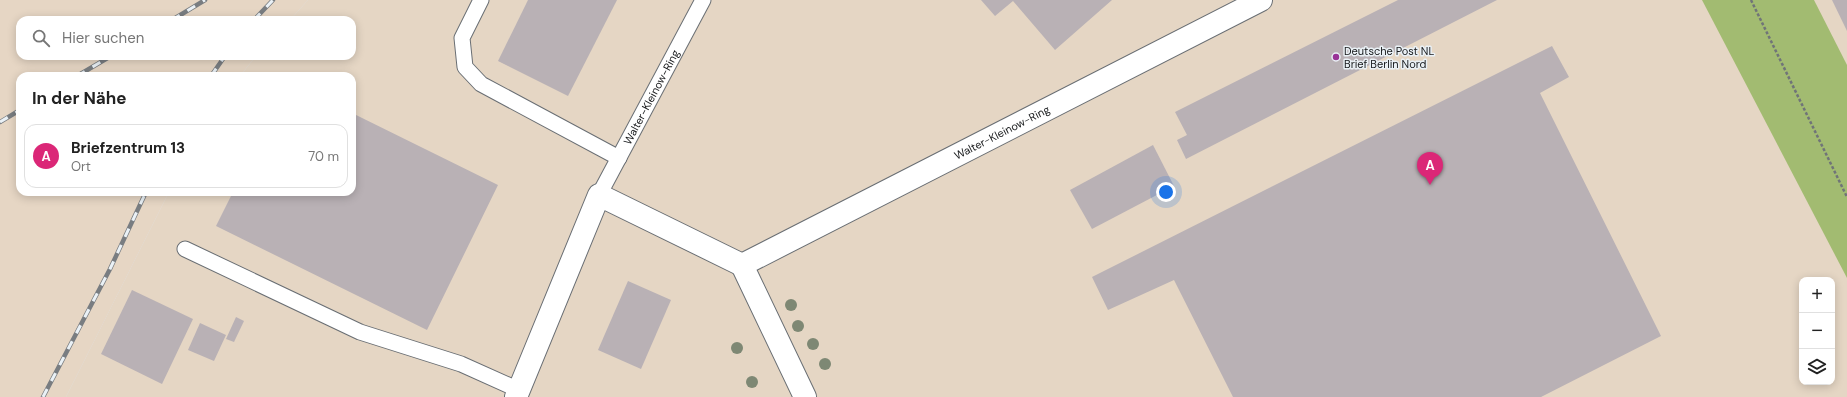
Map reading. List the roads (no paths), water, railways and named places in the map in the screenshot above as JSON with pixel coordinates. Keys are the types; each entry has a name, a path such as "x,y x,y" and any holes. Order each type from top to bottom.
{"street":[{"name":"Walter-Kleinow-Ring","path":"742,265 1261,0"},
{"name":"Walter-Kleinow-Ring","path":"518,394 599,195"},
{"path":"599,195 742,265 805,397"}],"lane":[{"path":"481,0 462,38 466,67 481,84 619,158"},
{"name":"Walter-Kleinow-Ring","path":"599,195 703,0"},
{"path":"185,249 360,332 461,364 518,394"}],"railway":[{"path":"179,16 205,0"},
{"path":"258,16 273,0"},
{"path":"84,72 104,60"},
{"path":"214,72 222,60"},
{"path":"0,122 16,112"},
{"path":"43,397 110,269 144,196"}],"place":[{"name":"Deutsche Post NL Brief Berlin Nord","path":"1336,57"},
{"name":"Briefzentrum 13","path":"1430,185"}]}
